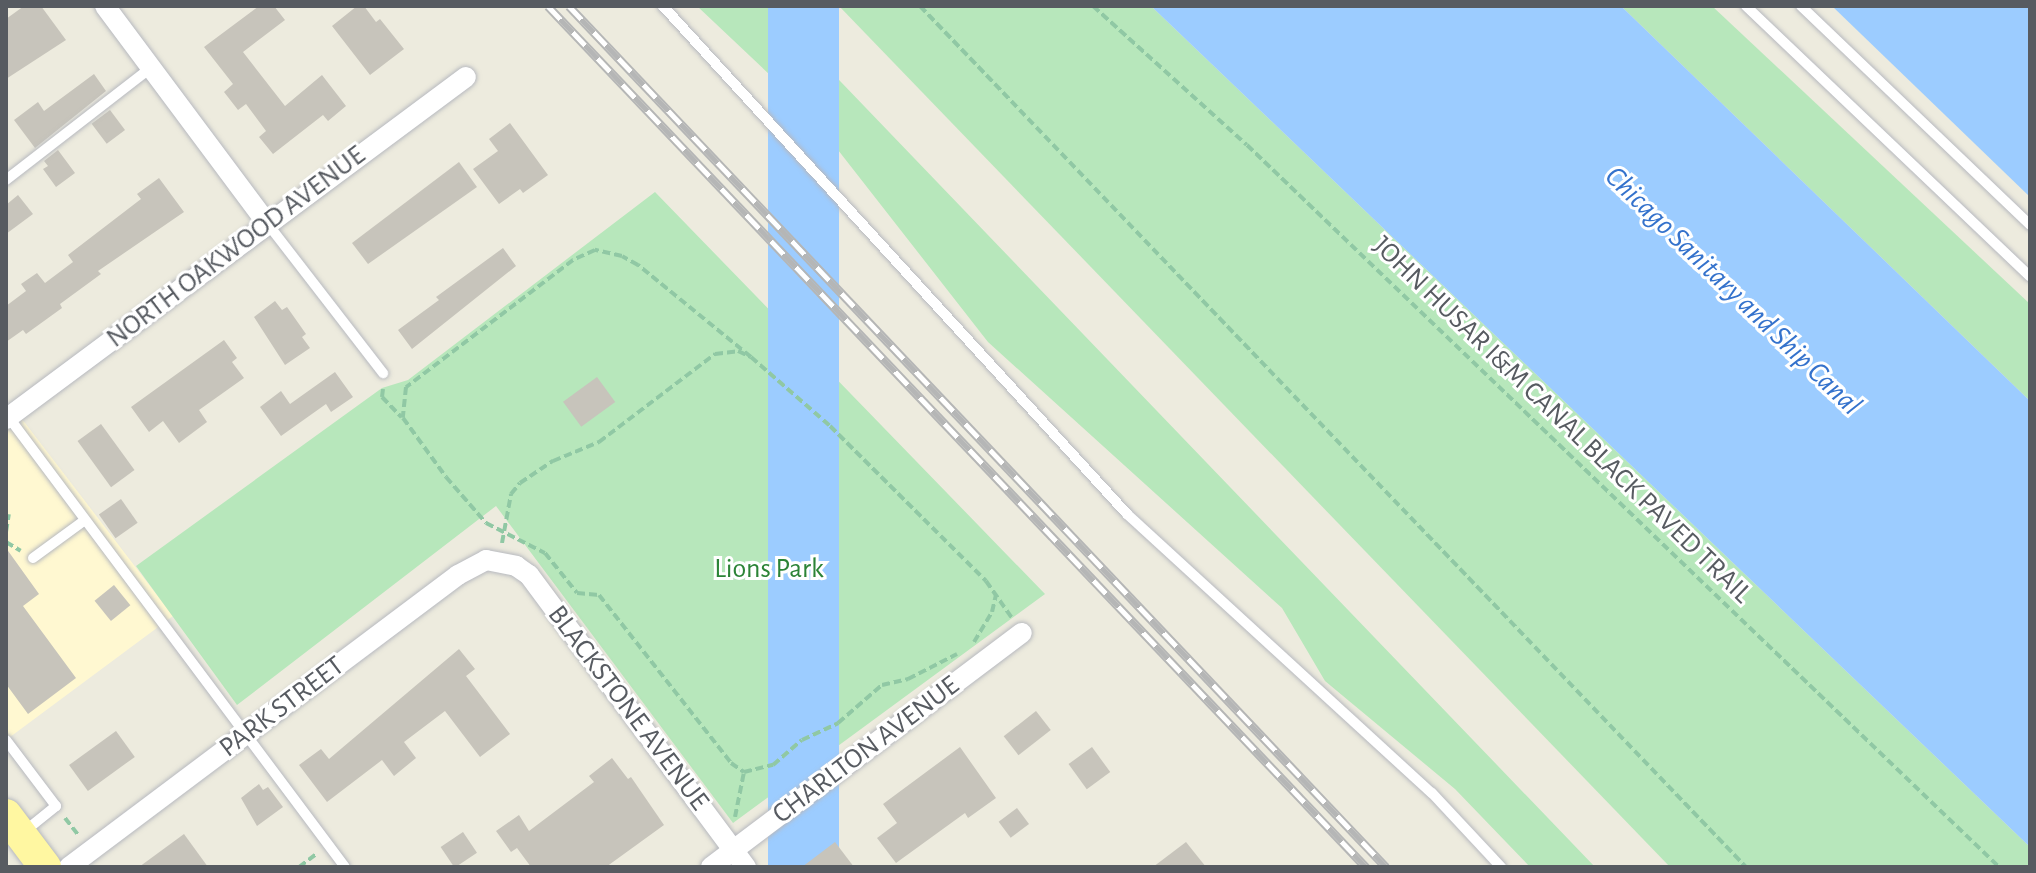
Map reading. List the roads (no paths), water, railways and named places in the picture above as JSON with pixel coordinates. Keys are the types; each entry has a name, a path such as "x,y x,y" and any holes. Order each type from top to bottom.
{"main road":[{"path":"13,825 45,867"}],"street":[{"path":"105,6 153,66 267,223"},
{"name":"NORTH OAKWOOD AVENUE","path":"7,416 466,77"},
{"name":"PARK STREET","path":"69,867 473,565 486,560 501,561"},
{"name":"BLACKSTONE AVENUE","path":"501,561 529,575 746,867"},
{"name":"CHARLTON AVENUE","path":"711,867 728,843 1022,633"}],"lane":[{"path":"663,6 1127,514 1432,793 1501,867"},
{"path":"1746,6 2030,276"},
{"path":"1801,6 2030,225"},
{"path":"6,180 153,66"},
{"path":"267,223 383,373"},
{"path":"7,416 345,867"},
{"path":"33,558 85,520"},
{"path":"6,740 56,806 13,825"}],"water":[{"path":"768,6 839,6 839,867 768,867"},
{"name":"Chicago Sanitary and Ship Canal","path":"1151,6 1621,6 2030,401 2030,847"},
{"path":"1832,6 2030,6 2030,197"}],"railway":[{"path":"548,6 1366,867"},
{"path":"569,6 1386,867"}],"park label":[{"name":"Lions Park","path":"769,569"}]}
